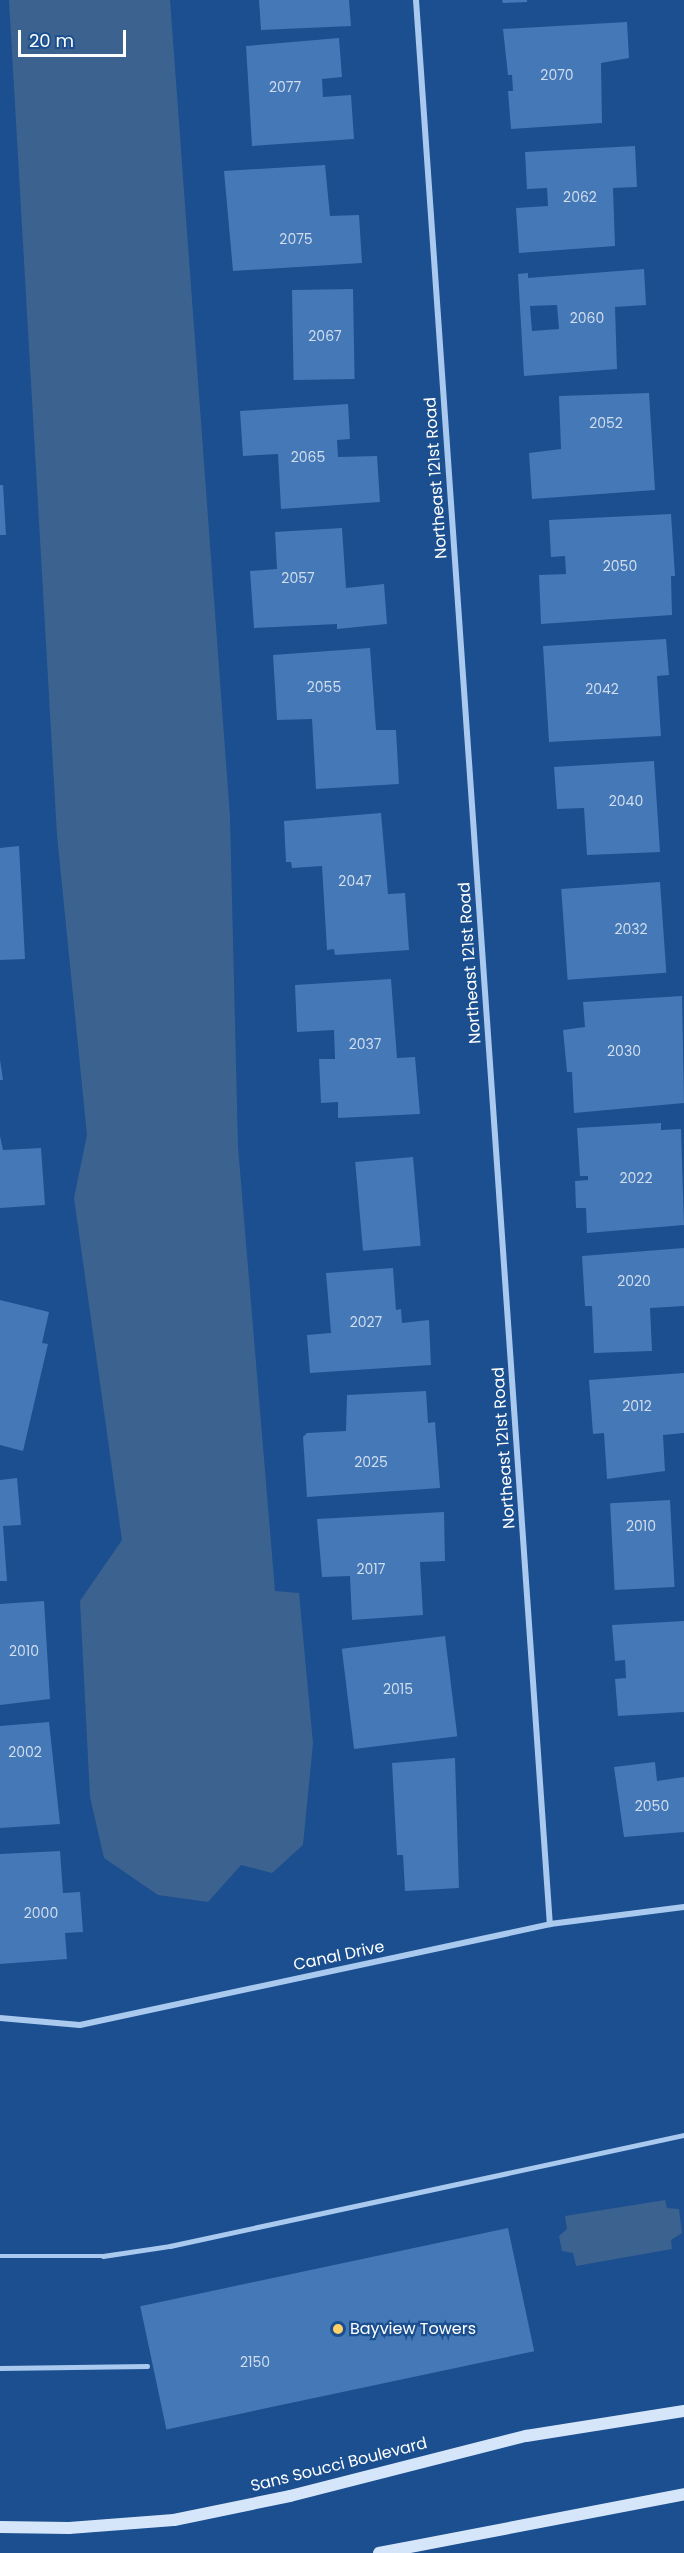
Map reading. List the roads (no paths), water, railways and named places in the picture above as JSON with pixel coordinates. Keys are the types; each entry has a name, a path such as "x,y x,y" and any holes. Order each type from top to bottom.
{"street":[{"name":"Northeast 121st Road","path":"416,0 550,1924"},
{"name":"Canal Drive","path":"0,2018 80,2025 550,1924 684,1907"},
{"name":"Sans Soucci Boulevard","path":"0,2528 69,2528 174,2520 290,2496 526,2436 684,2411"},
{"path":"379,2553 684,2494"}],"lane":[{"path":"0,2256 102,2256 170,2246 684,2135"},
{"path":"0,2368 147,2366"}],"water":[{"path":"9,0 170,0 230,817 238,1147 275,1591 299,1593 313,1743 303,1845 272,1873 241,1865 208,1902 158,1895 104,1858 90,1797 80,1601 122,1540 74,1198 87,1135 57,835"},
{"path":"665,2200 667,2208 679,2209 682,2233 671,2240 672,2249 576,2266 573,2253 562,2251 559,2236 567,2229 565,2216"}],"place":[{"name":"Bayview Towers","path":"338,2329"}]}
